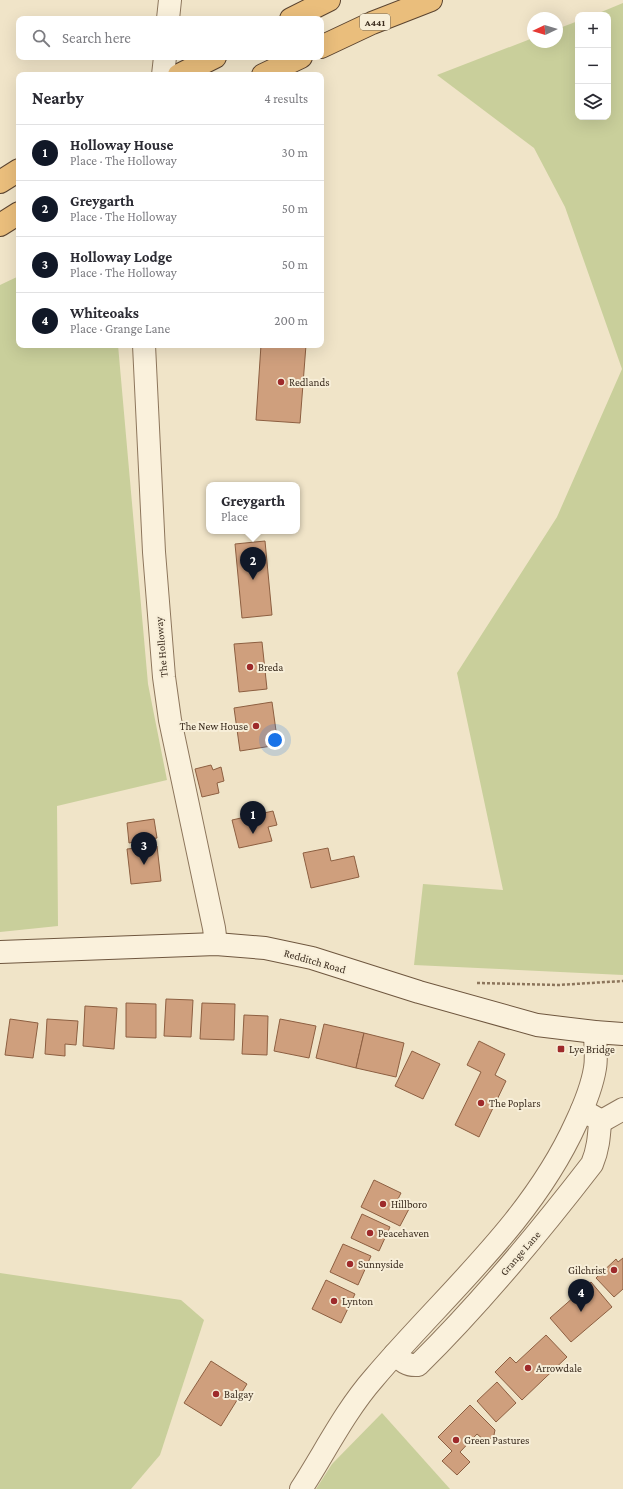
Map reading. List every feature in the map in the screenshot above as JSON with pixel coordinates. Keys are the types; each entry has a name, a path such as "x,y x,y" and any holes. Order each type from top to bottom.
{"highway":[{"path":"297,16 329,0"},
{"name":"A441","path":"324,46 372,23 431,0"},
{"path":"185,72 209,60"},
{"path":"269,72 295,60"},
{"path":"0,182 16,172"},
{"path":"0,225 16,215"}],"street":[{"path":"168,16 170,0"},
{"path":"163,72 165,60"},
{"name":"The Holloway","path":"144,348 154,552 164,677 170,720 214,928 216,944"},
{"name":"Redditch Road","path":"0,952 216,944 265,948 312,958 419,992 537,1025 623,1034"},
{"path":"301,1489 356,1402 373,1379 500,1240 531,1201 569,1140 582,1110 595,1068 595,1032"},
{"path":"582,1110 600,1122 623,1109"},
{"name":"Grange Lane","path":"395,1354 405,1364 412,1366 418,1365 454,1330 547,1222 592,1164 599,1142 600,1122"}],"path":[{"path":"470,983 558,986 623,981"}],"green space":[{"path":"623,3 623,975 414,965 423,884 503,890 457,673 557,517 622,369 565,207 534,148 437,75 527,40 527,48 563,48 563,27 575,22 575,120 611,120 611,12 601,12"},
{"path":"16,277 16,348 118,348 148,684 167,780 57,806 58,926 0,932 0,285"},
{"path":"0,1273 181,1300 204,1320 160,1455 131,1489 0,1489"},
{"path":"382,1413 450,1489 316,1489 332,1464"}],"building":[{"name":"Redlands","path":"261,348 306,348 300,423 256,420"},
{"path":"265,541 272,615 242,618 235,544"},
{"name":"Breda","path":"262,642 267,689 239,692 234,644"},
{"name":"The New House","path":"272,702 278,745 240,751 234,708"},
{"path":"211,765 213,770 221,767 224,781 217,783 219,793 202,797 195,769"},
{"path":"273,811 277,825 268,827 272,841 239,848 232,820"},
{"path":"154,819 157,838 129,843 127,823"},
{"path":"157,846 161,881 131,884 127,849"},
{"path":"328,848 331,861 354,856 359,877 311,888 303,853"},
{"path":"166,999 193,1000 191,1037 164,1036"},
{"path":"126,1003 156,1004 156,1038 126,1037"},
{"path":"202,1003 235,1004 234,1040 200,1039"},
{"path":"85,1006 117,1008 114,1049 83,1046"},
{"path":"244,1015 268,1016 267,1055 242,1054"},
{"path":"10,1019 38,1023 33,1058 5,1055"},
{"path":"47,1019 78,1021 76,1045 65,1044 65,1056 45,1054"},
{"path":"280,1019 316,1026 309,1058 274,1051"},
{"path":"324,1024 364,1033 356,1068 316,1058"},
{"path":"364,1033 404,1043 396,1077 356,1068"},
{"name":"The Poplars","path":"479,1041 505,1054 495,1075 506,1081 479,1137 455,1125 481,1072 467,1065"},
{"path":"412,1051 440,1064 423,1099 395,1086"},
{"name":"Hillboro","path":"374,1180 401,1193 397,1201 410,1207 400,1226 361,1207"},
{"name":"Peacehaven","path":"362,1214 390,1227 379,1251 351,1238"},
{"name":"Sunnyside","path":"343,1244 371,1256 358,1285 330,1272"},
{"name":"Gilchrist","path":"623,1258 623,1289 614,1297 596,1278 616,1259 618,1262"},
{"name":"Lynton","path":"326,1280 355,1294 341,1323 312,1309"},
{"path":"591,1282 612,1307 571,1342 550,1318"},
{"name":"Arrowdale","path":"546,1335 567,1357 522,1400 495,1372 510,1357 516,1363"},
{"name":"Balgay","path":"211,1361 247,1384 221,1426 184,1403"},
{"path":"497,1382 516,1403 496,1422 477,1401"},
{"name":"Green Pastures","path":"470,1405 495,1430 494,1435 489,1440 484,1440 477,1434 460,1452 470,1462 457,1475 442,1461 452,1451 438,1437"}],"place":[{"name":"Redlands","path":"281,382"},
{"name":"Greygarth","path":"253,580"},
{"name":"Breda","path":"250,667"},
{"name":"The New House","path":"256,726"},
{"name":"Holloway House","path":"253,834"},
{"name":"Holloway Lodge","path":"144,865"},
{"name":"Lye Bridge","path":"561,1049"},
{"name":"The Poplars","path":"481,1103"},
{"name":"Hillboro","path":"383,1204"},
{"name":"Peacehaven","path":"370,1233"},
{"name":"Sunnyside","path":"350,1264"},
{"name":"Gilchrist","path":"614,1270"},
{"name":"Lynton","path":"334,1301"},
{"name":"Whiteoaks","path":"581,1312"},
{"name":"Arrowdale","path":"528,1368"},
{"name":"Balgay","path":"216,1394"},
{"name":"Green Pastures","path":"456,1440"}]}
